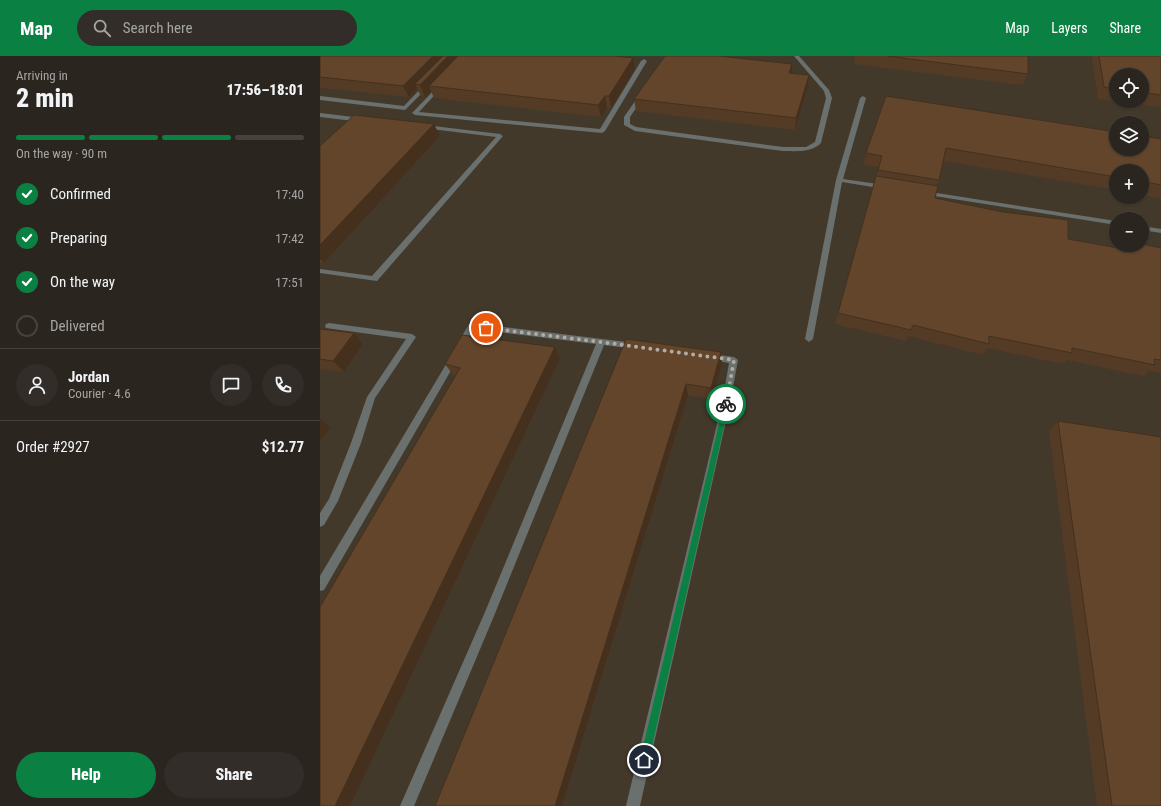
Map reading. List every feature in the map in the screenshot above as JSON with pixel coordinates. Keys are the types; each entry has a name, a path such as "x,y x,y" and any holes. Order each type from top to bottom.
{"lane":[{"path":"648,87 626,117 627,125 635,129 783,149 802,150 813,147 818,143 829,98 827,91 796,56"},
{"path":"636,61 646,59"},
{"path":"442,84 415,112 602,131 646,59"},
{"path":"320,98 405,108 432,79"},
{"path":"809,339 839,180 863,98"},
{"path":"320,115 350,121 368,121"},
{"path":"320,271 374,279 500,136 414,126"},
{"path":"839,180 893,188"},
{"path":"916,192 1109,223"},
{"path":"1149,229 1161,231"},
{"path":"320,522 333,501 342,479 371,397 412,337 329,326"},
{"path":"320,586 398,455 472,326 648,348"},
{"path":"407,806 489,616 601,342"},
{"path":"633,806 726,403 734,360 703,356"}],"shaded area":[{"path":"320,56 1161,56 1161,806 320,806"}],"building":[{"path":"320,56 433,56 403,86 320,77"},
{"path":"443,56 448,56 420,85 415,84"},
{"path":"458,56 615,56 633,58 609,96 605,96 598,105 429,86"},
{"path":"665,56 718,56 792,64 789,73 809,75 796,118 634,99"},
{"path":"887,56 1028,56 1028,74"},
{"path":"1099,56 1161,56 1161,95 1149,93 1149,68 1109,68 1109,88 1104,87"},
{"path":"886,96 1109,131 1109,156 1149,156 1149,137 1161,139 1161,185 1149,182 1149,164 1109,164 1109,176 946,148 939,180 878,170 882,156 866,153"},
{"path":"354,115 434,124 320,245 320,146"},
{"path":"876,176 938,186 935,198 1003,212 1068,220 1068,239 1109,246 1109,252 1149,252 1149,245 1161,248 1161,360 1154,359 1155,365 1072,348 1072,353 989,336 989,344 913,325 911,330 838,313"},
{"path":"320,329 354,333 333,361 320,359"},
{"path":"462,335 555,347 335,806 320,806 320,607 460,368 445,364"},
{"path":"626,339 721,352 711,388 686,384 555,806 435,806"},
{"path":"1058,421 1161,437 1161,806 1112,806"}],"way so far":[{"path":"486,328 734,360 726,404"}],"route":[{"path":"644,760 726,404"}]}
